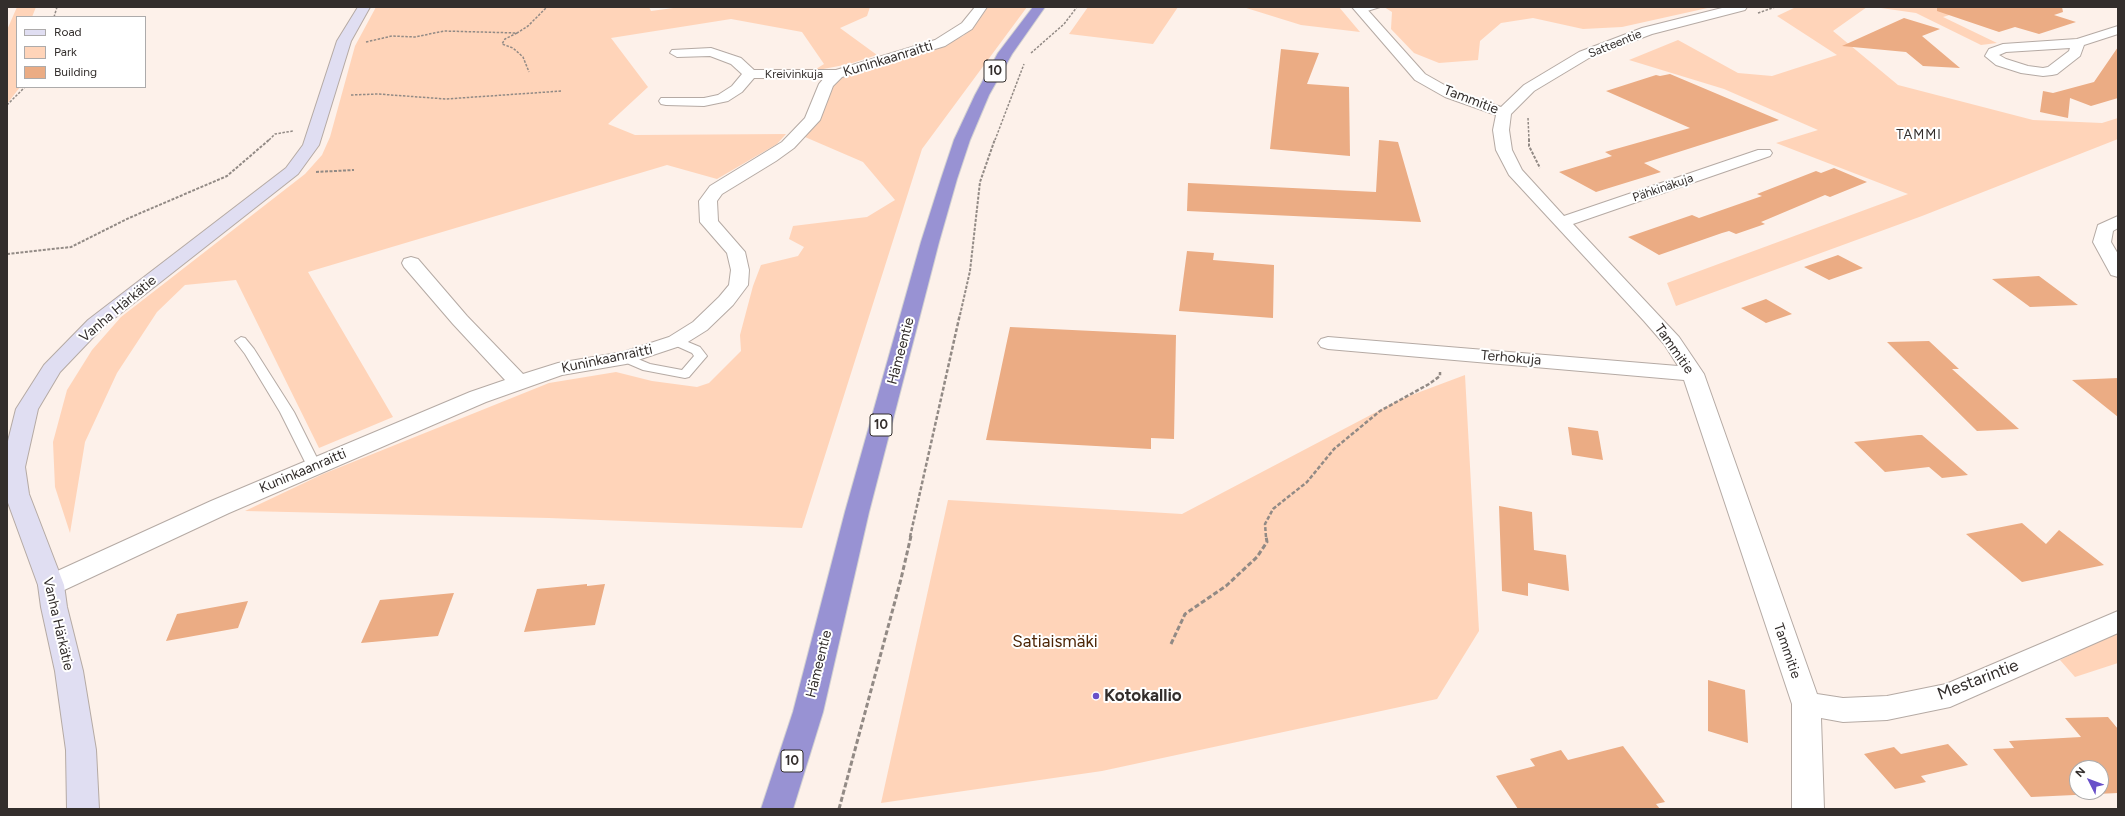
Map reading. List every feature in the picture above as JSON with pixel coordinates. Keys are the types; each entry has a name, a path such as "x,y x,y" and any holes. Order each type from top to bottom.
{"highway":[{"name":"Hämeentie","path":"777,809 808,712 859,504 930,242 949,179 962,140 982,95 1005,53 1039,7"},
{"name":"Hämeentie","path":"793,809 808,712"}],"street":[{"name":"Vanha Härkätie","path":"82,809 81,750 69,671 54,608 51,585 17,494 13,467 27,409 51,369 95,324 292,171 311,146 344,41 364,7"},
{"name":"Kuninkaanraitti","path":"51,585 148,539 314,466 478,397 558,369 626,358 676,341 700,326 726,301 738,285 740,270 736,252 709,222 707,210 708,201 716,190 770,158 788,145 812,120 826,84 837,74 940,43 967,26 981,7"},
{"name":"Tammitie","path":"1365,8 1420,77 1450,94 1504,113 1501,130 1504,150 1515,172 1672,341 1693,374 1806,704 1808,809"},
{"name":"Satteentie","path":"1504,113 1529,88 1584,56 1647,31 1746,11"},
{"path":"2078,43 2075,53 2059,67 2047,72 2011,66 1992,56 1994,52 2003,48 2078,43 2118,30"},
{"name":"Kreivinkuja","path":"677,53 698,51 711,52 736,61 750,74 837,74"},
{"name":"Kreivinkuja","path":"666,101 704,102 723,98 738,89 750,74"},
{"name":"Pähkinäkuja","path":"1563,222 1764,153"},
{"path":"2118,221 2104,229 2102,242 2118,271"},
{"path":"411,263 460,320 518,382"},
{"name":"Terhokuja","path":"1328,343 1693,374"},
{"name":"Mestarintie","path":"1806,704 1843,710 1888,708 1950,695 2118,621"}],"lane":[{"path":"241,341 250,352 286,412 314,466"},
{"path":"626,358 647,368 685,374 700,356 696,350 676,341"}],"path":[{"path":"529,72 523,57 512,48 502,44 505,39 528,26 547,7"},
{"path":"1028,56 1064,24 1077,7"},
{"path":"1746,11 1775,7"},
{"path":"344,41 362,42 392,36 415,37 444,31 517,33"},
{"path":"839,809 900,579 969,278 980,182 1011,94 1025,62"},
{"path":"7,105 24,88"},
{"path":"351,95 378,94 446,99 562,91"},
{"path":"1531,114 1527,120 1529,146 1543,173"},
{"path":"7,254 71,247 129,218 228,176 274,134"},
{"path":"292,171 318,172 354,170"},
{"path":"1171,644 1185,614 1226,586 1257,558 1267,542 1265,524 1273,509 1307,482 1334,449 1380,411 1429,384 1440,376 1441,352"}],"green space":[{"path":"17,7 36,7 32,16 16,16 16,88 19,88 7,104 7,30"},
{"path":"376,7 649,7 651,11 681,7 870,7 867,16 840,28 877,55 849,64 813,71 824,64 802,32 731,19 611,38 648,87 608,124 635,135 786,134 777,144 717,179 667,165 308,272 393,417 319,448 236,280 185,285 157,312 117,373 85,442 70,533 55,487 53,442 67,390 92,350 121,317 305,174 322,155 330,137 355,46"},
{"path":"988,7 1027,7 922,149 802,528 549,518 245,511 323,474 549,383 616,372 652,381 697,387 709,383 741,351 740,335 753,286 761,265 798,256 804,247 789,239 793,226 867,217 895,200 863,162 805,137 824,109 831,88 843,76 946,44 963,36 974,27"},
{"path":"1088,7 1178,7 1153,44 1069,34"},
{"path":"1243,7 1339,7 1360,32 1301,25"},
{"path":"1384,7 1712,7 1622,27 1583,29 1533,18 1501,23 1480,41 1478,60 1439,63 1414,53 1391,29 1392,12"},
{"path":"1796,7 1867,7 1833,31 1898,85 2033,120 2102,123 2118,118 2118,139 1922,216 1676,306 1667,283 1908,194 1776,143 1818,130 1724,89 1629,60 1678,40 1738,73 1772,76 1837,55 1777,16"},
{"path":"1874,7 1975,7 1943,17 1997,43 1981,45 1916,13"},
{"name":"Satiaismäki","path":"1465,375 1479,631 1437,699 1102,771 881,803 948,500 1182,514 1401,399"},
{"path":"2118,632 2118,663 2075,677 2060,660"}],"building":[{"path":"1937,7 2062,7 2063,12 2054,15 2076,22 2039,34 2015,27 1999,32 1937,11"},
{"path":"1904,18 1940,29 1922,36 1960,68 1923,66 1906,52 1842,46"},
{"path":"2118,47 2118,98 2091,106 2070,98 2068,118 2040,112 2043,91 2053,93 2094,82"},
{"path":"1281,49 1319,53 1307,84 1349,87 1350,156 1270,149"},
{"path":"1670,74 1779,120 1644,163 1661,172 1596,192 1559,172 1612,156 1605,152 1690,128 1606,91 1656,75 1660,76"},
{"path":"1379,140 1398,142 1421,222 1187,211 1188,183 1376,192"},
{"path":"1834,168 1867,182 1830,197 1825,195 1761,222 1765,224 1736,234 1729,231 1722,233 1659,255 1628,237 1692,215 1699,218 1762,196 1757,194 1816,171 1821,173"},
{"path":"1187,251 1214,253 1213,260 1274,265 1273,318 1179,311"},
{"path":"1838,255 1863,268 1829,280 1804,267"},
{"path":"2039,276 2078,305 2030,307 1992,279"},
{"path":"1766,299 1792,314 1766,323 1741,308"},
{"path":"1010,327 1176,335 1174,439 1151,438 1151,449 986,440"},
{"path":"1929,341 1959,369 1952,369 2019,429 1977,431 1887,342"},
{"path":"2118,378 2118,417 2072,380"},
{"path":"1568,427 1598,431 1603,460 1572,455"},
{"path":"1922,435 1968,475 1942,478 1929,467 1885,472 1854,442"},
{"path":"1499,506 1532,512 1534,550 1566,555 1569,591 1528,583 1528,596 1502,591"},
{"path":"2022,523 2046,544 2059,530 2104,565 2022,582 1966,534"},
{"path":"587,584 587,586 605,584 595,625 524,632 537,589"},
{"path":"454,593 438,636 361,643 380,600"},
{"path":"248,601 238,628 166,641 177,614"},
{"path":"1708,680 1745,690 1748,743 1708,731"},
{"path":"2108,717 2118,729 2118,793 2109,793 2109,760 2069,760 2069,795 2031,797 1993,749 2014,748 2009,741 2081,737 2065,718"},
{"path":"1948,744 1968,765 1921,776 1926,782 1895,789 1864,754 1894,747 1901,754"},
{"path":"1623,746 1665,802 1656,804 1660,809 1518,809 1496,776 1535,766 1530,759 1561,750 1568,760"}],"place":[{"name":"Kotokallio","path":"1096,696"}],"district":[{"name":"TAMMI","path":"1919,135"}]}
